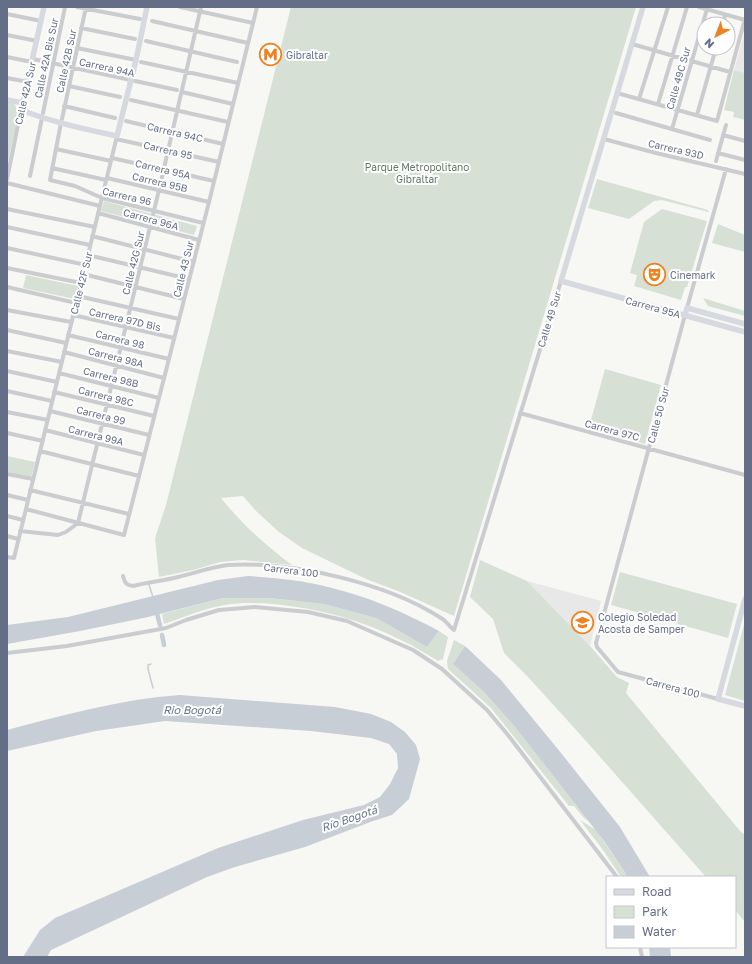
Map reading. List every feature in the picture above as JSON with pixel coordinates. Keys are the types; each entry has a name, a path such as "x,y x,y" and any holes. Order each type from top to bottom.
{"street":[{"name":"Calle 42A Sur","path":"7,179 44,7"},
{"name":"Calle 42A Bis Sur","path":"30,176 66,7"},
{"path":"77,7 140,19"},
{"name":"Calle 42F Sur","path":"7,557 14,558 106,179 131,80 139,61 147,7"},
{"path":"180,7 201,9 253,23"},
{"name":"Calle 43 Sur","path":"78,523 124,535 224,144 228,122 257,7"},
{"name":"Calle 49 Sur","path":"454,630 561,282 643,7"},
{"path":"638,99 668,7"},
{"path":"658,104 687,7"},
{"path":"617,93 717,121 730,72 744,30 745,20 699,7"},
{"name":"Calle 42B Sur","path":"50,180 85,8"},
{"name":"Calle 42G Sur","path":"78,523 145,250 201,9"},
{"name":"Calle 49C Sur","path":"672,129 706,9"},
{"path":"7,14 41,21"},
{"path":"152,21 248,43"},
{"path":"81,28 135,39"},
{"path":"7,35 37,41"},
{"path":"146,41 237,62"},
{"path":"632,44 730,72"},
{"path":"77,48 238,84"},
{"path":"697,115 714,56"},
{"name":"Carrera 94A","path":"7,57 53,64 177,90"},
{"path":"7,78 28,82"},
{"path":"69,86 120,97"},
{"path":"182,92 233,104"},
{"path":"7,100 23,103"},
{"path":"131,100 228,122"},
{"path":"64,106 115,118"},
{"name":"Carrera 95","path":"21,110 117,137 219,162"},
{"path":"616,113 710,140"},
{"name":"Carrera 94C","path":"126,121 224,144"},
{"path":"716,161 726,125"},
{"path":"723,135 745,141"},
{"name":"Carrera 93D","path":"604,139 656,153 726,168 745,174"},
{"name":"Carrera 95A","path":"56,149 214,181"},
{"path":"718,153 745,160"},
{"name":"Carrera 95B","path":"52,168 209,202"},
{"name":"Calle 50 Sur","path":"606,658 597,647 596,643 726,168"},
{"name":"Carrera 96","path":"50,180 75,186 102,198 203,223"},
{"path":"7,183 100,206"},
{"path":"7,209 95,227"},
{"name":"Carrera 96A","path":"98,213 199,240"},
{"path":"7,227 90,245"},
{"path":"92,236 194,262"},
{"path":"7,248 86,265"},
{"path":"88,255 189,279"},
{"path":"7,268 81,283"},
{"path":"83,274 184,299"},
{"name":"Carrera 95A","path":"561,282 745,332"},
{"path":"7,287 76,303"},
{"path":"78,296 179,319"},
{"name":"Carrera 95A","path":"688,308 745,324"},
{"path":"7,310 71,322"},
{"name":"Carrera 97D Bis","path":"73,315 174,338"},
{"path":"7,330 66,343"},
{"name":"Carrera 98","path":"68,335 169,359"},
{"path":"7,351 62,362"},
{"name":"Carrera 98A","path":"64,352 164,378"},
{"path":"7,371 57,382"},
{"name":"Carrera 98B","path":"59,372 159,398"},
{"path":"7,391 52,400"},
{"name":"Carrera 98C","path":"54,392 154,416"},
{"name":"Carrera 99","path":"50,410 149,435"},
{"path":"7,412 48,420"},
{"name":"Carrera 97C","path":"520,413 745,475"},
{"name":"Carrera 99A","path":"45,430 144,455"},
{"path":"7,433 43,440"},
{"path":"40,451 139,476"},
{"path":"7,474 33,479"},
{"path":"30,490 129,514"},
{"path":"7,495 28,500"},
{"path":"26,510 78,523"},
{"path":"7,516 23,520"},
{"path":"20,531 58,535 66,532 78,523"},
{"path":"7,536 18,539"},
{"name":"Carrera 100","path":"123,576 125,583 128,586 133,586 175,578 212,568 228,566 286,567 338,577 375,587 408,600 440,617 454,630"},
{"path":"718,699 745,599"},
{"path":"7,653 67,646 166,628 219,610 255,607 308,612 346,621 413,650 442,669 487,710 513,741 616,876"},
{"name":"Carrera 100","path":"606,658 615,670 621,674 745,706"}],"shaded area":[{"path":"745,31 745,73 734,70"},
{"name":"Colegio Soledad Acosta de Samper","path":"527,581 601,601 590,646"}],"green space":[{"name":"Parque Metropolitano Gibraltar","path":"291,7 636,7 454,616 398,591 366,579 302,548 279,532 257,512 243,496 221,498 254,534 292,565 243,560 220,562 193,570 159,577 155,538 166,505"},
{"path":"734,70 745,73 745,120 733,117 734,112 724,110"},
{"path":"7,102 14,104 19,111 7,166"},
{"path":"597,179 708,210 709,212 662,200 654,201 629,219 588,208"},
{"path":"104,201 197,226 194,235 101,211"},
{"path":"662,209 707,221 687,287 685,287 681,300 634,286 637,275 630,273 644,222"},
{"path":"718,224 745,235 745,252 712,243"},
{"path":"26,275 78,286 75,299 23,288"},
{"path":"703,298 745,311 745,316 708,306"},
{"path":"605,369 661,385 645,444 589,427"},
{"path":"7,456 35,462 31,478 7,472"},
{"path":"480,560 527,581 590,646 617,677 629,683 626,693 740,831 745,835 745,922 736,911 736,876 705,876 578,732 504,653 493,619 470,597"},
{"path":"620,572 737,604 728,638 611,605"},
{"path":"223,598 270,598 324,604 376,618 427,647 439,631 448,637 443,659 438,661 406,642 371,626 306,608 261,603 237,603 217,606 164,624 162,614"},
{"path":"745,621 745,701 725,695"},
{"path":"454,640 465,646 453,664 484,692 515,727 589,822 574,806 569,806 491,708 448,669 447,661"},
{"path":"580,820 596,830 627,876 620,876"}],"water":[{"path":"248,576 298,581 356,595 385,605 439,631 427,647 376,618 324,604 270,598 223,598 148,617 7,644 7,625 68,617 218,580"},
{"path":"465,646 501,680 620,827 649,876 627,876 604,841 515,727 484,692 453,664"},
{"name":"Rio Bogotá","path":"180,695 335,707 371,714 391,722 405,732 416,745 420,759 409,799 392,815 305,847 235,867 207,877 51,950 47,957 23,957 40,930 55,918 218,848 303,820 364,805 380,797 390,784 398,768 397,754 389,744 371,738 311,731 165,721 96,731 7,751 7,730 71,713 114,704"},
{"path":"649,948 670,948 671,957 650,957"}],"waterway":[{"path":"149,585 153,597"},
{"path":"156,610 160,625"},
{"path":"162,635 164,645"},
{"path":"151,664 148,665 148,669 153,688"}],"place":[{"name":"Gibraltar","path":"270,55"},
{"name":"Cinemark","path":"654,275"},
{"name":"Colegio Soledad Acosta de Samper","path":"582,623"}],"water label":[{"name":"Río Bogotá","path":"349,818"}]}
